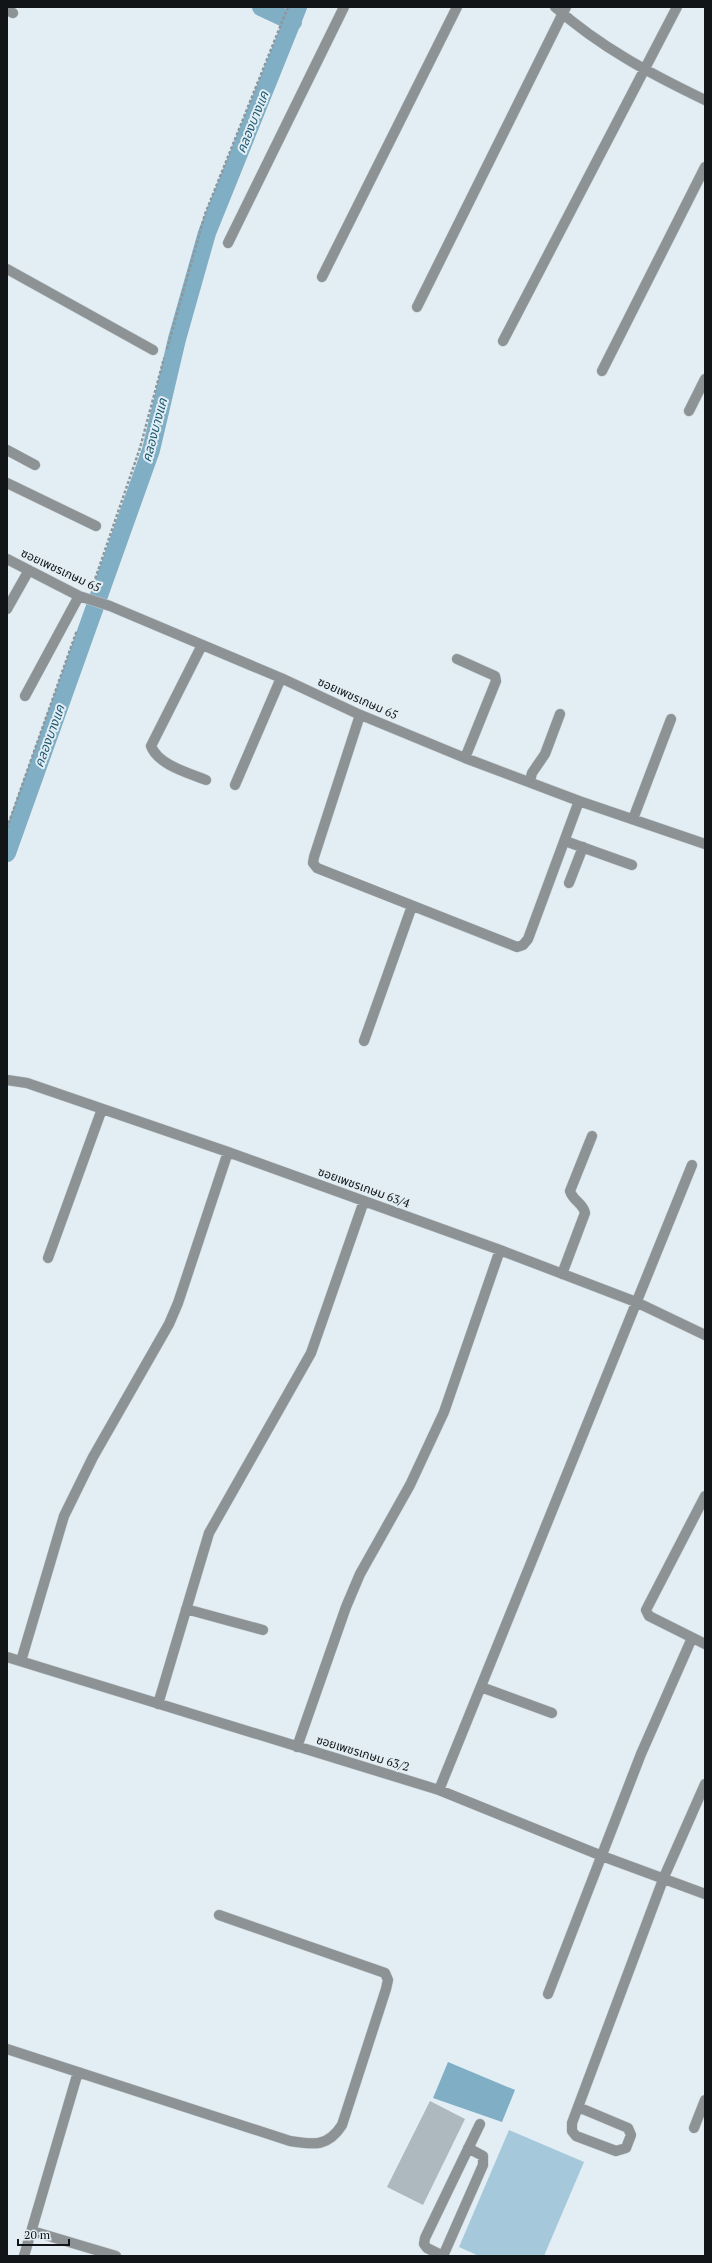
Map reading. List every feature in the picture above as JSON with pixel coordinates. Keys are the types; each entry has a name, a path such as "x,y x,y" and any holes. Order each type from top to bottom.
{"street":[{"path":"228,244 344,7"},
{"path":"322,277 457,7"},
{"path":"555,7 564,11 603,46 646,71 705,100"},
{"path":"503,341 646,71 677,7"},
{"path":"417,307 564,11"},
{"path":"602,371 705,167"},
{"path":"7,269 153,350"},
{"path":"689,411 705,379"},
{"path":"7,450 35,465"},
{"path":"7,483 96,526"},
{"name":"ซอยเพชรเกษม 65","path":"7,559 83,595 281,678 360,715 465,758 579,801 705,844"},
{"path":"7,609 28,570"},
{"path":"25,696 83,595"},
{"path":"202,645 151,746 153,753 162,760 206,780"},
{"path":"457,659 495,676 496,681 465,758"},
{"path":"235,785 281,678"},
{"path":"530,782 532,773 545,754 560,714"},
{"path":"360,715 313,863 316,868 412,906 517,946 523,945 528,939 579,801"},
{"path":"633,819 671,719"},
{"path":"565,841 632,865"},
{"path":"570,883 583,847"},
{"path":"364,1042 412,906"},
{"name":"ซอยเพชรเกษม 63/4","path":"7,1080 27,1083 364,1200 636,1302 705,1335"},
{"path":"48,1258 102,1110"},
{"path":"562,1274 585,1213 583,1206 572,1197 570,1191 592,1136"},
{"path":"21,1661 64,1516 94,1457 169,1324 178,1303 228,1152"},
{"path":"439,1790 692,1165"},
{"path":"158,1704 209,1533 311,1353 364,1200"},
{"path":"297,1747 346,1607 360,1574 410,1484 444,1412 500,1250"},
{"path":"705,1496 646,1610 649,1616 705,1644"},
{"path":"186,1609 263,1630"},
{"path":"548,1994 641,1754 692,1638"},
{"name":"ซอยเพชรเกษม 63/2","path":"7,1657 439,1790 602,1856 664,1877 705,1894"},
{"path":"481,1687 552,1713"},
{"path":"578,2107 628,2128 631,2135 626,2148 616,2151 576,2136 572,2131 572,2123 664,1877 705,1784"},
{"path":"7,2049 290,2141 308,2144 323,2143 335,2136 342,2125 386,1989 388,1980 385,1973 219,1915"},
{"path":"24,2256 78,2072"},
{"path":"694,2128 705,2100"},
{"path":"468,2148 482,2156 483,2165 443,2256 427,2248 424,2244 425,2238 468,2148 480,2124"},
{"path":"32,2231 116,2256"}],"path":[{"path":"83,595 140,448 205,214 288,7"},
{"path":"7,828 78,629"}],"shaded area":[{"path":"448,2062 515,2090 502,2122 433,2098"},
{"path":"509,2130 584,2162 544,2256 479,2256 459,2247"}],"building":[{"path":"430,2101 465,2119 423,2205 387,2187"}],"waterway":[{"path":"261,7 293,22"},
{"name":"คลองบางแค","path":"7,853 151,450 177,339 207,233 298,7"}]}
